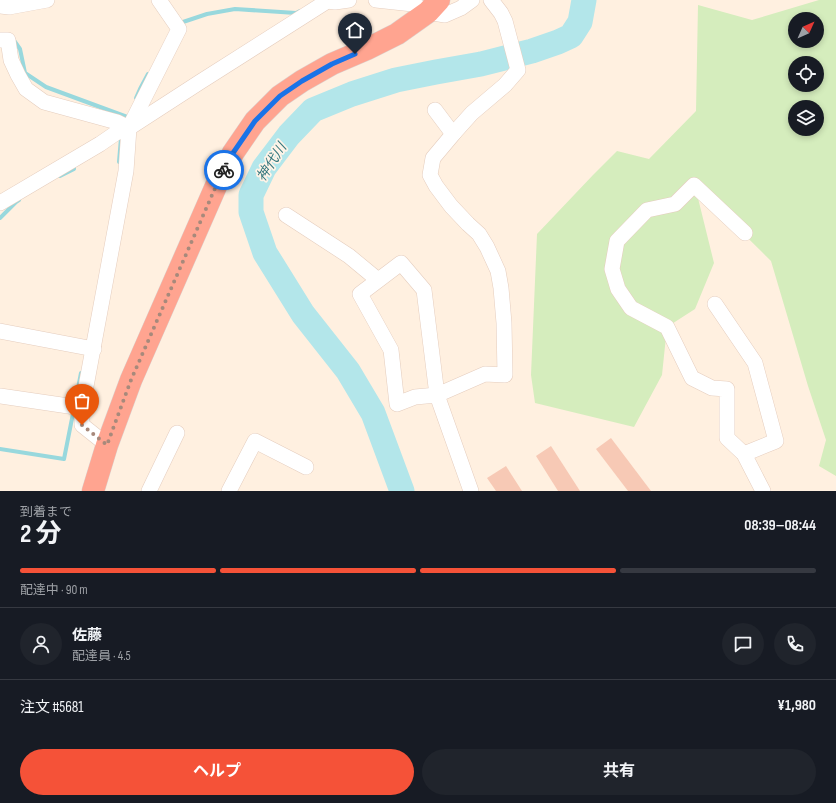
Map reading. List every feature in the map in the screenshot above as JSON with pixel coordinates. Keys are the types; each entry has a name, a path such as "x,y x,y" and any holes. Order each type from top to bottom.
{"highway":[{"path":"92,491 131,380 216,186 233,153 255,121 280,96 302,81 332,64 397,34 434,6"}],"street":[{"path":"0,6 9,7 47,0"},
{"path":"107,445 82,425 82,408 126,171 129,128 179,29 159,0"},
{"path":"0,203 116,133 129,128 329,0 335,2 349,0"},
{"path":"376,0 434,6 445,15 461,8 472,0"},
{"path":"471,491 437,395 424,290 401,263 360,294 391,350 397,404 415,398 437,395 485,374 505,375 504,323 498,271 479,234 451,206 436,186 430,175 433,158 472,113 505,85 518,70 502,13 491,0"},
{"path":"0,40 8,40 11,60 26,89 44,102 116,122 129,128"},
{"path":"435,110 454,133"},
{"path":"745,233 694,186 675,204 647,210 617,241 612,269 618,289 631,308 667,327 692,378 712,388 727,389 727,438 744,454 763,491"},
{"path":"286,215 349,256 378,280"},
{"path":"715,304 755,363 776,441 744,454"},
{"path":"0,331 94,349"},
{"path":"0,396 82,408"},
{"path":"149,491 177,433"},
{"path":"229,491 255,441 306,467"}],"green space":[{"path":"819,0 836,0 836,476 819,466 826,440 808,386 771,261 695,186 714,263 695,309 667,327 662,375 634,427 535,403 531,375 537,234 617,151 649,159 696,111 698,5 752,20"}],"building":[{"path":"611,438 651,491 628,491 596,449"},
{"path":"551,446 580,491 558,491 536,456"},
{"path":"506,466 522,491 496,491 487,478"}],"waterway":[{"name":"神代川","path":"402,491 373,413 348,371 303,314 265,253 251,212 251,195 264,168 289,135 313,110 352,94 396,80 481,64 532,51 558,42 571,36 580,22 584,0"},
{"path":"180,25 183,22 207,14 235,9 296,13 300,11"},
{"path":"13,39 20,49 25,73 46,87 130,118"},
{"path":"136,98 148,74"},
{"path":"119,162 122,135"},
{"path":"60,176 74,169 74,163"},
{"path":"0,218 19,200"},
{"path":"0,449 64,459 81,373"}],"way so far":[{"path":"82,425 107,445 131,380 224,170"}],"route":[{"path":"224,170 233,153 255,121 280,96 302,81 332,64 355,54"}]}
